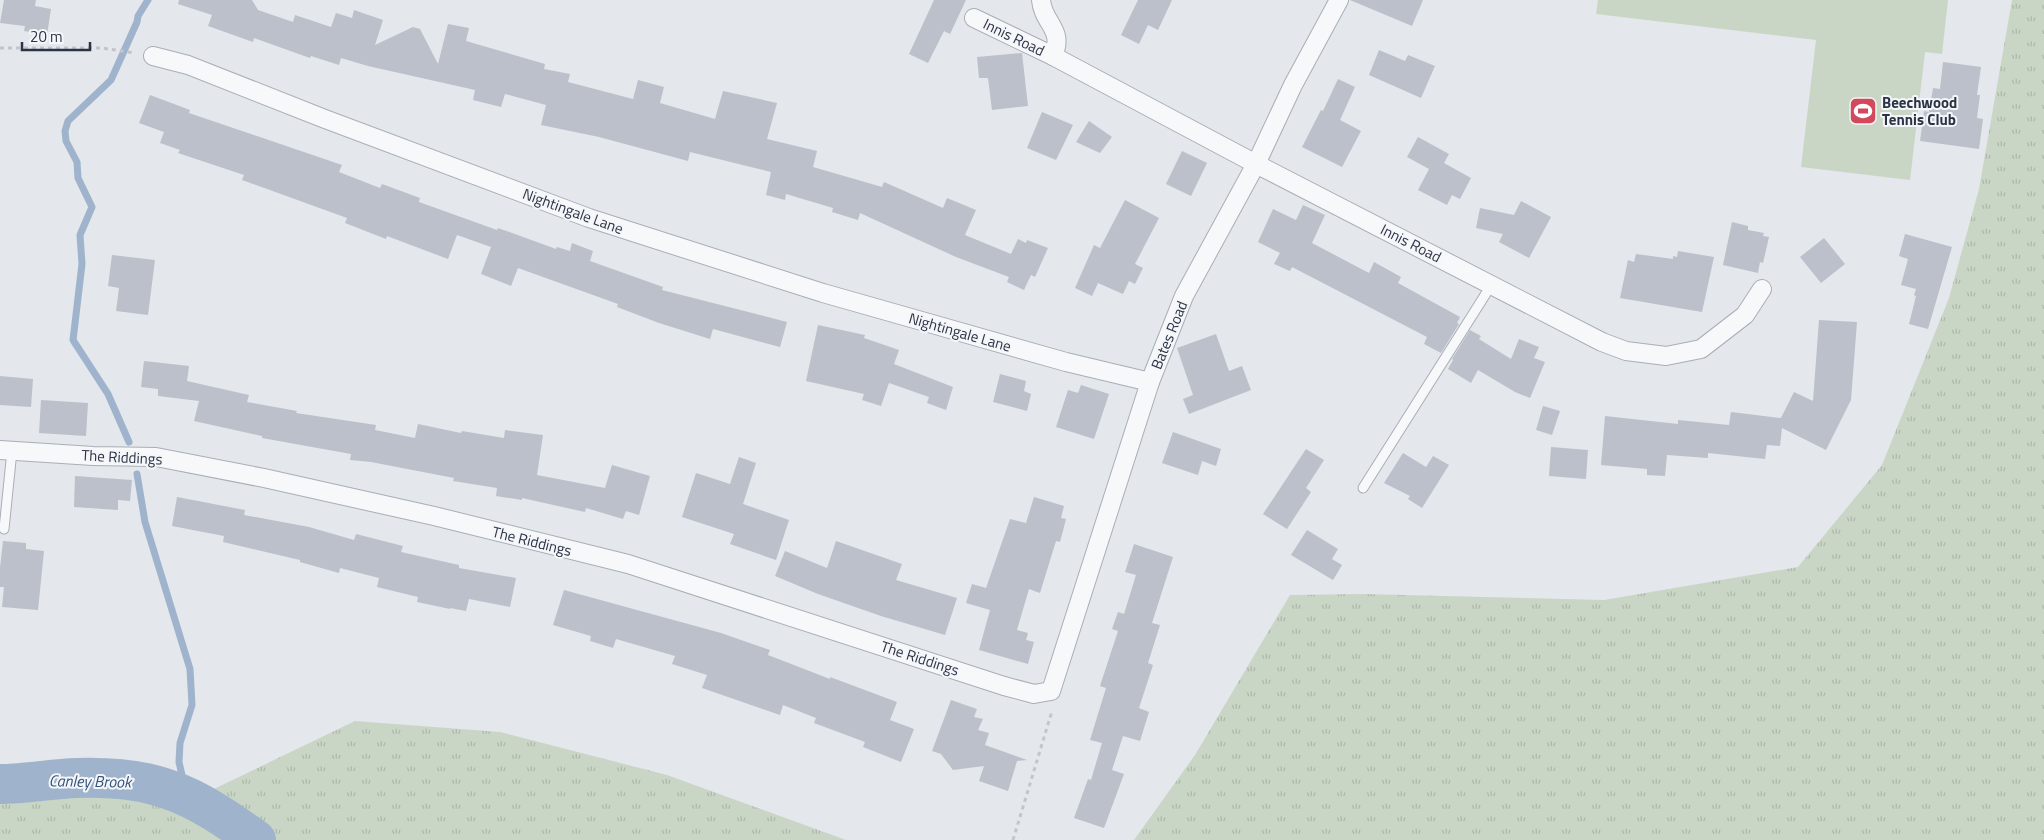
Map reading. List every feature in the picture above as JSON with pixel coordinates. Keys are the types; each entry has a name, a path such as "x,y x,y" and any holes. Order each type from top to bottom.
{"street":[{"name":"Innis Road","path":"1041,0 1042,8 1055,30 1058,46 1053,56"},
{"name":"Bates Road","path":"1051,691 1150,382 1184,296 1256,164 1293,85 1339,0"},
{"name":"Innis Road","path":"974,18 1053,56 1256,164 1602,342 1626,351 1666,356 1701,349 1745,315 1762,289"},
{"name":"Nightingale Lane","path":"153,56 188,65 334,123 589,218 823,294 1066,362 1150,382"},
{"name":"The Riddings","path":"6,450 156,457 264,478 415,512 628,564 1004,686 1034,694 1051,691"}],"lane":[{"path":"1363,488 1492,284"},
{"path":"4,529 6,450"}],"path":[{"path":"0,48 102,48 153,56"},
{"path":"1013,840 1054,704 1051,691"}],"green space":[{"name":"Beechwood Tennis Club","path":"1598,0 1948,0 1942,54 1925,52 1910,180 1801,167 1816,40 1596,14"},
{"path":"2012,0 2044,0 2044,840 1134,840 1195,755 1290,595 1363,594 1604,600 1798,567 1882,465 1949,298 1979,189"},
{"path":"355,721 500,732 667,775 846,840 0,840 0,784 68,778 122,780 163,789 191,800"}],"building":[{"path":"4,0 36,0 35,6 51,9 47,35 24,31 25,26 0,23"},
{"path":"179,0 252,0 258,10 293,22 295,15 331,27 336,13 352,18 354,10 383,20 375,45 413,27 420,29 438,64 448,24 469,28 466,41 545,64 544,69 570,74 568,82 633,99 638,80 664,87 660,103 715,119 723,91 777,103 767,139 817,151 813,167 882,187 884,182 943,208 947,198 976,210 965,235 1011,254 1018,239 1026,243 1027,240 1048,248 1035,277 1031,275 1024,290 1007,282 1009,277 956,257 860,213 858,220 832,212 833,208 786,194 785,200 766,195 771,172 690,152 688,161 599,137 541,125 546,105 505,94 501,107 473,100 475,90 368,66 341,58 339,65 311,56 310,58 254,38 253,42 208,26 212,15 178,4"},
{"path":"934,0 966,0 950,34 944,31 928,63 909,54"},
{"path":"1138,0 1172,0 1158,30 1148,25 1139,44 1121,35"},
{"path":"1350,0 1423,0 1412,26"},
{"path":"1379,50 1405,61 1408,55 1435,66 1421,98 1369,75"},
{"path":"1022,53 1028,106 992,110 988,78 979,78 977,57"},
{"path":"1943,62 1981,67 1977,95 1980,95 1977,118 1983,119 1979,149 1920,141 1924,111 1929,112 1933,88 1940,89"},
{"path":"1338,79 1355,87 1340,120 1361,131 1342,167 1302,147 1321,110 1323,111"},
{"path":"150,95 190,110 189,113 342,165 339,172 380,188 382,184 420,198 419,202 497,230 498,228 556,249 557,247 570,251 572,243 593,251 590,261 663,287 662,290 787,322 780,347 713,329 710,339 659,323 617,307 618,304 518,268 511,286 481,274 491,247 457,235 448,259 387,236 386,239 345,223 347,218 242,180 244,175 178,153 180,150 160,143 164,132 139,123"},
{"path":"1042,112 1073,125 1056,160 1027,148"},
{"path":"1089,121 1112,137 1100,153 1076,142"},
{"path":"1418,137 1449,154 1444,163 1471,178 1460,199 1452,195 1447,205 1418,190 1429,169 1407,157"},
{"path":"1182,151 1207,163 1191,196 1166,184"},
{"path":"1125,200 1159,218 1135,264 1143,268 1135,284 1129,281 1123,294 1098,283 1092,296 1075,288 1094,245 1100,248"},
{"path":"1521,201 1551,217 1529,258 1499,242 1503,234 1476,228 1480,208 1514,215"},
{"path":"1303,205 1325,215 1312,243 1369,273 1374,262 1401,277 1398,283 1460,317 1457,323 1459,324 1441,353 1424,344 1427,337 1292,267 1290,271 1274,264 1280,253 1258,242 1273,209 1296,220"},
{"path":"1732,222 1748,226 1748,230 1764,233 1763,236 1769,237 1763,263 1760,262 1758,273 1723,265"},
{"path":"1905,234 1952,247 1928,329 1909,324 1916,289 1901,285 1908,259 1899,256"},
{"path":"1824,238 1845,264 1821,283 1800,257"},
{"path":"1678,251 1714,257 1702,312 1620,298 1628,260 1634,262 1636,254 1673,259 1673,256 1677,257"},
{"path":"112,255 155,260 148,315 116,311 119,288 108,286"},
{"path":"1819,320 1857,322 1851,400 1826,450 1782,428 1780,446 1767,445 1765,459 1708,453 1708,458 1667,455 1665,476 1647,475 1647,469 1601,465 1605,416 1678,424 1678,420 1729,425 1731,412 1781,418 1794,392 1813,401"},
{"path":"818,325 865,335 864,338 899,350 894,364 953,387 946,410 927,403 929,397 889,383 881,406 862,400 864,394 806,381"},
{"path":"1470,330 1481,336 1479,339 1511,359 1519,339 1539,347 1534,358 1545,362 1530,398 1515,392 1478,370 1471,383 1448,369"},
{"path":"1216,334 1229,371 1242,366 1251,390 1189,414 1183,399 1193,395 1177,348"},
{"path":"144,361 189,366 187,381 249,395 247,402 297,411 296,413 376,425 375,430 415,438 418,424 461,433 462,431 504,438 505,430 543,435 537,475 605,488 612,465 650,476 639,515 626,511 623,519 586,508 585,512 522,498 522,500 496,496 497,488 453,481 454,478 371,462 350,460 351,454 262,438 262,436 194,421 199,401 158,396 158,389 141,387"},
{"path":"1000,374 1026,381 1024,391 1031,394 1027,411 993,402"},
{"path":"0,376 33,379 31,407 0,405"},
{"path":"1081,385 1109,394 1094,439 1056,427 1068,390 1078,393"},
{"path":"41,400 88,403 86,436 39,433"},
{"path":"1543,406 1560,411 1552,435 1536,430"},
{"path":"1173,432 1221,449 1216,466 1202,461 1198,475 1162,463"},
{"path":"1551,447 1588,450 1586,479 1549,476"},
{"path":"1306,449 1324,460 1306,488 1311,492 1287,529 1263,514"},
{"path":"1403,453 1426,467 1433,456 1449,465 1422,508 1408,499 1410,496 1384,483"},
{"path":"739,457 756,463 743,504 789,520 776,560 730,544 734,534 682,517 696,473 730,484"},
{"path":"75,476 132,480 130,501 118,500 118,510 74,507"},
{"path":"177,497 245,510 244,515 309,527 354,540 356,534 403,546 401,552 459,565 459,568 516,578 510,607 469,599 466,611 417,602 418,597 377,587 379,578 340,568 339,573 300,562 300,560 223,542 224,536 172,526"},
{"path":"1034,497 1064,506 1061,518 1066,519 1060,542 1056,541 1040,593 1029,589 1017,630 1028,633 1026,640 1034,642 1028,664 979,650 990,610 966,603 972,584 986,588 1010,519 1026,523"},
{"path":"1307,530 1338,549 1332,559 1342,565 1333,580 1291,555"},
{"path":"3,541 26,543 26,549 44,551 38,610 2,607 4,587 0,587 0,568"},
{"path":"836,541 902,564 896,580 957,598 945,635 881,616 818,594 775,576 785,551 827,568"},
{"path":"1134,544 1173,557 1152,623 1160,625 1148,663 1153,665 1139,708 1149,712 1140,741 1123,736 1112,770 1124,774 1104,828 1074,818 1088,779 1091,780 1102,743 1090,740 1106,688 1100,686 1118,631 1112,629 1118,612 1124,614 1136,575 1125,572"},
{"path":"564,590 721,633 770,650 768,655 897,702 890,720 914,729 901,762 863,747 865,742 814,723 816,718 783,705 780,715 702,688 707,675 672,664 675,656 616,639 613,648 590,641 591,636 553,625"},
{"path":"951,700 977,709 974,717 983,719 978,730 989,733 985,745 1027,760 1017,761 1008,791 979,781 984,766 953,770 941,754 932,751"}],"waterway":[{"path":"129,442 108,394 73,340 82,264 80,235 92,207 78,178 77,162 66,141 65,131 68,121 111,80 138,16 148,0"},
{"path":"137,474 145,522 190,669 192,705 180,743 179,762 184,784 191,800"},
{"name":"Canley Brook","path":"0,784 88,778 112,778 147,783 181,794 204,805 256,840"}],"place":[{"name":"Beechwood Tennis Club","path":"1863,111"}]}
